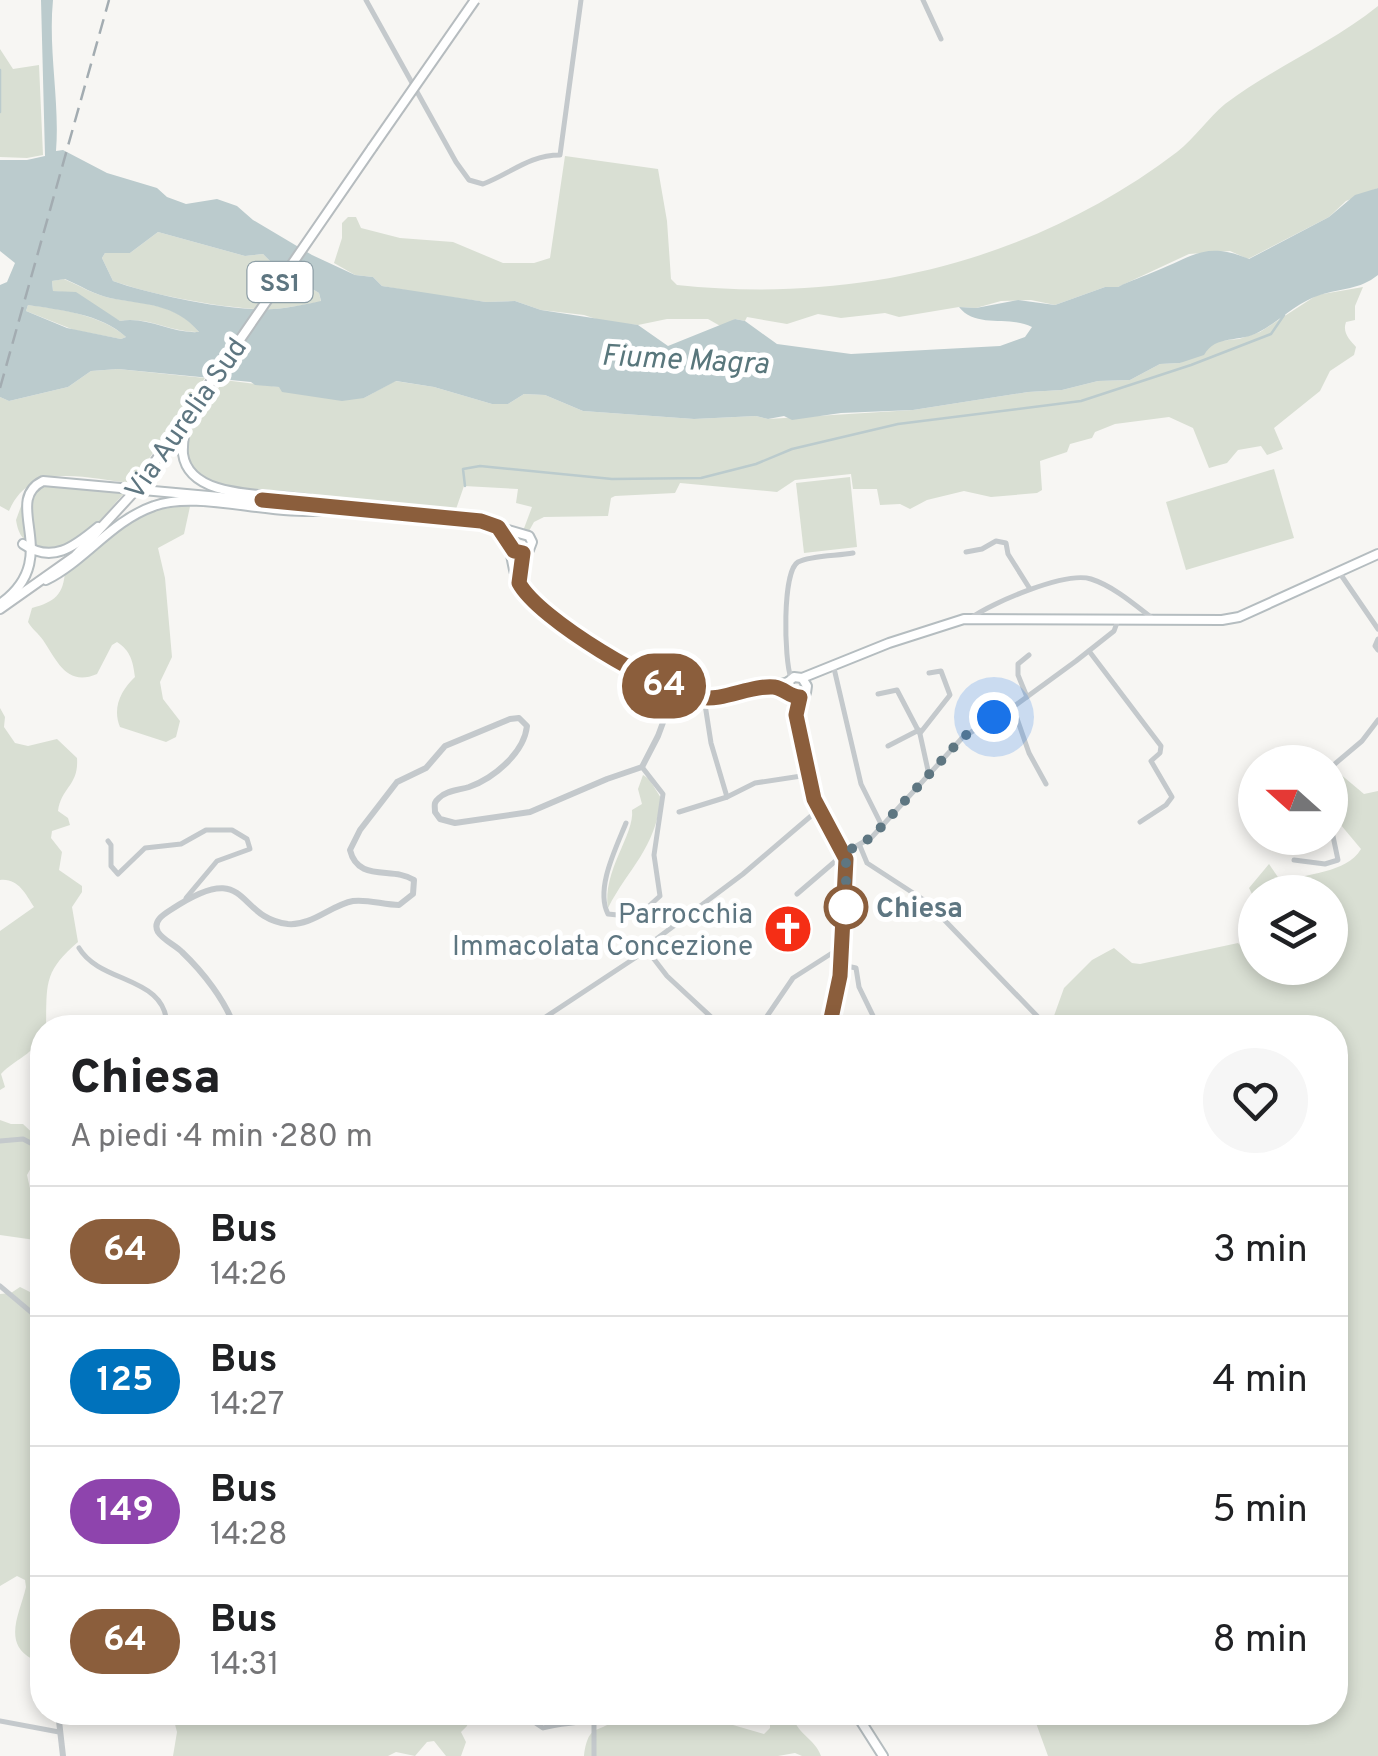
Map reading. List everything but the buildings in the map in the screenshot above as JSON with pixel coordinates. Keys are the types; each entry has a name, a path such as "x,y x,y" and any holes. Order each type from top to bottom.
{"main road":[{"name":"Via Aurelia Sud","path":"0,607 75,556 132,494 475,0"},
{"path":"188,416 184,459 199,481 265,497"},
{"path":"16,505 34,484 54,481 311,499 340,508 481,521 529,536 532,542 523,553"},
{"path":"42,582 66,570 128,518 158,504 190,502 309,514 340,508"},
{"path":"20,542 42,554 60,553 114,516"},
{"path":"498,527 512,547 523,553"},
{"path":"0,607 20,587 26,572 26,558 14,528"},
{"path":"521,532 512,538 513,568 532,602 651,680 704,698 770,687 791,689 833,664 948,622 971,618 1239,617 1378,554"},
{"path":"519,583 523,553"},
{"path":"791,689 805,682"},
{"path":"791,689 818,810 846,852 842,965 832,1015"},
{"path":"863,1725 882,1756"}],"street":[{"path":"366,0 469,180 483,184 524,162 560,155 581,0"},
{"path":"922,0 941,39"},
{"path":"966,552 996,541 1006,543 1008,554 1030,588"},
{"path":"791,689 784,622 792,568 799,562 854,553"},
{"path":"1339,572 1378,629"},
{"path":"971,618 1030,588 1077,577 1090,578 1155,620"},
{"path":"797,894 882,826 963,737 1014,706 1089,651 1114,631 1118,620"},
{"path":"1378,639 1378,650"},
{"path":"1089,651 1161,746 1151,762 1172,797 1140,822"},
{"path":"1026,697 1018,664 1028,656"},
{"path":"833,664 861,784 882,826"},
{"path":"888,746 919,732 950,695 941,671 930,674"},
{"path":"186,898 227,888 266,915 289,924 310,920 349,902 400,905 413,894 414,880 406,875 361,868 351,854 354,840 398,782 426,768 445,746 510,719 522,719 527,726 521,746 498,770 441,796 434,806 440,819 455,823 530,812 642,767 675,690"},
{"path":"878,694 898,690 919,732 930,775"},
{"path":"704,698 711,743 727,797"},
{"path":"1014,706 1029,753 1046,784"},
{"path":"1348,753 1378,720"},
{"path":"626,824 606,883 604,906 608,914 637,917 660,896 654,855 663,794 642,767"},
{"path":"679,812 727,797 755,783 808,775"},
{"path":"550,1015 647,950 818,810"},
{"path":"108,841 111,866 118,874 145,848 181,844 206,830 232,830 247,839 250,849 217,861 186,898 161,916 156,928 216,992 229,1015"},
{"path":"860,846 868,863 927,902 1036,1015"},
{"path":"1294,860 1326,864 1338,860 1337,855"},
{"path":"768,1015 793,978 843,947"},
{"path":"79,948 91,962 158,996 168,1015"},
{"path":"647,950 666,976 707,1015"},
{"path":"842,965 856,968 859,987 873,1015"},
{"path":"0,1140 30,1143"},
{"path":"0,1286 30,1311"},
{"path":"0,1720 59,1732"},
{"path":"59,1725 64,1756"},
{"path":"594,1725 594,1756"}],"shaded area":[{"path":"1378,6 1378,188 1346,201 1329,217 1248,259 1230,251 1189,254 1118,287 1105,287 1055,305 1031,300 1001,301 976,308 899,317 885,313 841,318 818,314 787,324 747,317 722,327 708,319 667,319 638,325 605,322 515,301 486,302 421,293 382,286 373,277 355,275 334,263 342,223 348,217 356,217 361,228 400,238 453,242 503,263 534,263 550,258 565,156 658,169 671,279 677,285 811,288 940,267 1063,222 1121,190 1177,152 1225,104"},
{"path":"0,49 13,69 39,65 43,155 0,157"},
{"path":"158,232 245,256 263,254 276,267 319,293 321,302 274,309 215,305 113,281 102,258 105,253 130,253"},
{"path":"64,279 104,297 170,310 199,332 120,321 81,298 53,291 52,281"},
{"path":"1363,287 1355,306 1355,320 1345,326 1356,347 1354,355 1330,371 1320,391 1274,428 1283,449 1267,455 1261,446 1238,450 1227,463 1209,468 1193,428 1169,417 1115,424 1095,432 1092,438 1070,444 1067,452 1040,461 1042,490 1037,493 991,497 964,491 927,500 910,509 900,504 880,505 877,489 853,489 851,474 795,480 777,492 680,483 675,493 615,496 611,498 608,516 544,517 534,522 529,531 523,531 532,507 516,503 518,489 464,486 455,512 224,490 207,485 184,459 184,439 224,380 364,398 395,381 434,387 492,404 508,404 524,394 545,395 583,411 694,419 768,419 913,410 1062,390 1098,381 1130,380 1160,364 1180,363 1218,341 1260,332 1317,295"},
{"path":"28,305 93,318 126,337 74,330 26,311"},
{"path":"118,369 205,378 132,483 79,476 45,478 19,495 9,511 0,506 0,397 9,401 68,387 91,371"},
{"path":"1274,469 1294,538 1186,570 1166,502"},
{"path":"850,477 857,547 804,553 796,483"},
{"path":"45,484 127,490 73,544 46,550 25,540 16,520 24,498"},
{"path":"191,502 184,534 158,548 165,578 172,657 160,682 163,699 180,721 176,737 166,742 120,727 119,700 135,677 122,645 112,645 97,674 78,677 64,670 28,622 32,608 52,600 60,591 65,570 114,527 158,504"},
{"path":"0,708 5,717 4,727 15,743 28,746 57,739 77,758 73,781 58,811 68,818 70,825 52,831 51,838 62,852 59,870 82,886 82,892 72,907 78,942 53,971 46,1015 30,1015 30,1050 1,1074 5,1087 0,1090 0,931 34,907 16,884 0,880"},
{"path":"643,775 661,798 658,816 647,845 608,908 610,880 629,830 632,810 642,804 638,789"},
{"path":"1348,781 1364,794 1378,791 1378,1756 1048,1756 1037,1725 1348,1725 1348,1015 1054,1015 1064,988 1092,960 1114,948 1132,963 1140,964 1238,943 1238,985 1348,985 1348,875 1308,875 1336,868 1361,849 1348,833"},
{"path":"1269,864 1277,875 1260,875"},
{"path":"0,1120 23,1124 30,1131 30,1239 0,1235"},
{"path":"20,1287 30,1292 30,1657 15,1636 25,1580 17,1576 0,1586 0,1294"},
{"path":"175,1725 467,1725 461,1732 466,1742 461,1756 446,1756 434,1741 427,1742 415,1756 396,1752 388,1756 173,1756"},
{"path":"607,1725 733,1725 764,1734 770,1725 796,1725 821,1756 584,1756 593,1732"}],"water":[{"name":"Fiume Magra","path":"41,0 53,0 56,151 63,150 107,173 157,188 167,197 186,204 217,199 237,206 312,255 355,275 373,277 382,286 486,302 515,301 541,310 638,325 668,346 735,319 745,321 777,344 851,354 1000,346 1025,337 1032,327 974,318 959,307 1018,300 1055,305 1105,287 1118,287 1211,251 1249,259 1329,217 1355,195 1378,188 1378,275 1357,286 1312,298 1252,335 1222,341 1204,355 1180,363 1160,364 1130,380 1098,381 1062,390 913,410 792,420 784,416 694,419 583,411 545,395 524,394 508,404 492,404 434,387 396,381 364,398 342,401 282,392 279,387 251,382 118,369 91,371 68,387 9,401 0,397 0,285 7,282 15,263 0,251 0,160 45,156","holes":["158,232 245,256 263,254 276,267 319,293 321,301 274,309 237,308 170,297 113,281 102,258 105,253 130,253","65,279 104,297 169,310 199,332 120,321 76,292 53,291 52,281","28,305 80,314 105,323 126,337 67,328 26,311"]}],"waterway":[{"path":"0,70 0,112"},
{"path":"465,486 463,469 480,466 612,479 701,478 756,464 792,449 898,424 1081,401 1271,334 1284,315"}],"railway":[{"path":"0,388 109,0"}],"bus line":[{"name":"64","path":"262,500 425,514 490,524 505,534 514,551 523,553 519,583 532,602 651,680 704,698 770,687 800,697 796,715 814,799 846,852 846,912 839,987 832,1015"}],"place":[{"name":"Chiesa","path":"846,907"},
{"name":"Parrocchia Immacolata Concezione","path":"788,929"}],"route":[{"path":"846,907 846,912 847,867 846,852 872,837 963,737 994,717"}]}
